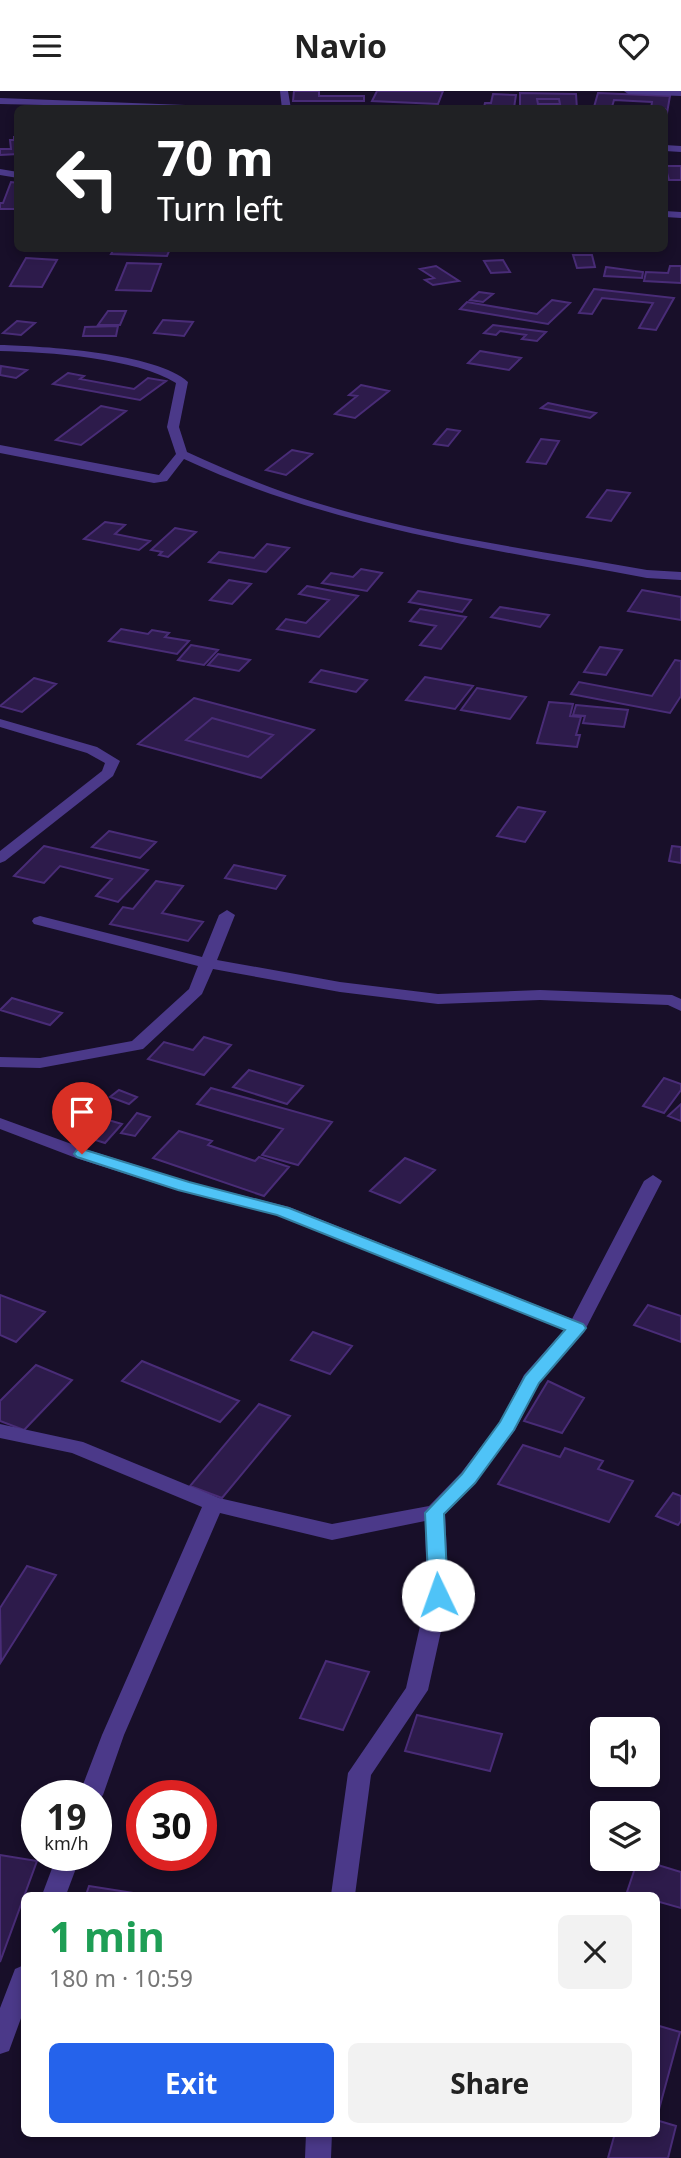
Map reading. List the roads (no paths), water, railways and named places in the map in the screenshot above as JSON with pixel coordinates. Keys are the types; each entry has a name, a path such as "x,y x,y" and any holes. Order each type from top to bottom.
{"street":[{"path":"628,91 681,93"},
{"path":"0,101 106,105"},
{"path":"0,348 22,347 75,354 177,375 182,382 173,427 182,454 274,493 313,506 414,531 648,575 681,576"},
{"path":"0,449 154,479 163,478 182,454"},
{"path":"0,723 92,750 113,761 108,773 0,858"},
{"path":"0,1062 40,1063 137,1045 196,991 226,915"},
{"path":"40,921 207,963 340,986 438,999 553,995 672,1000 681,1006"},
{"path":"0,1123 82,1154 183,1186 283,1211 577,1328"},
{"path":"0,1431 76,1447 214,1504 332,1532 435,1513 468,1478 508,1425 531,1380 577,1328 653,1181"},
{"path":"96,1780 214,1504"},
{"path":"344,1892 360,1773 416,1690 438,1595 435,1513"},
{"path":"55,1892 63,1871"},
{"path":"0,2043 21,1984"},
{"path":"318,2158 320,2137"}]}
